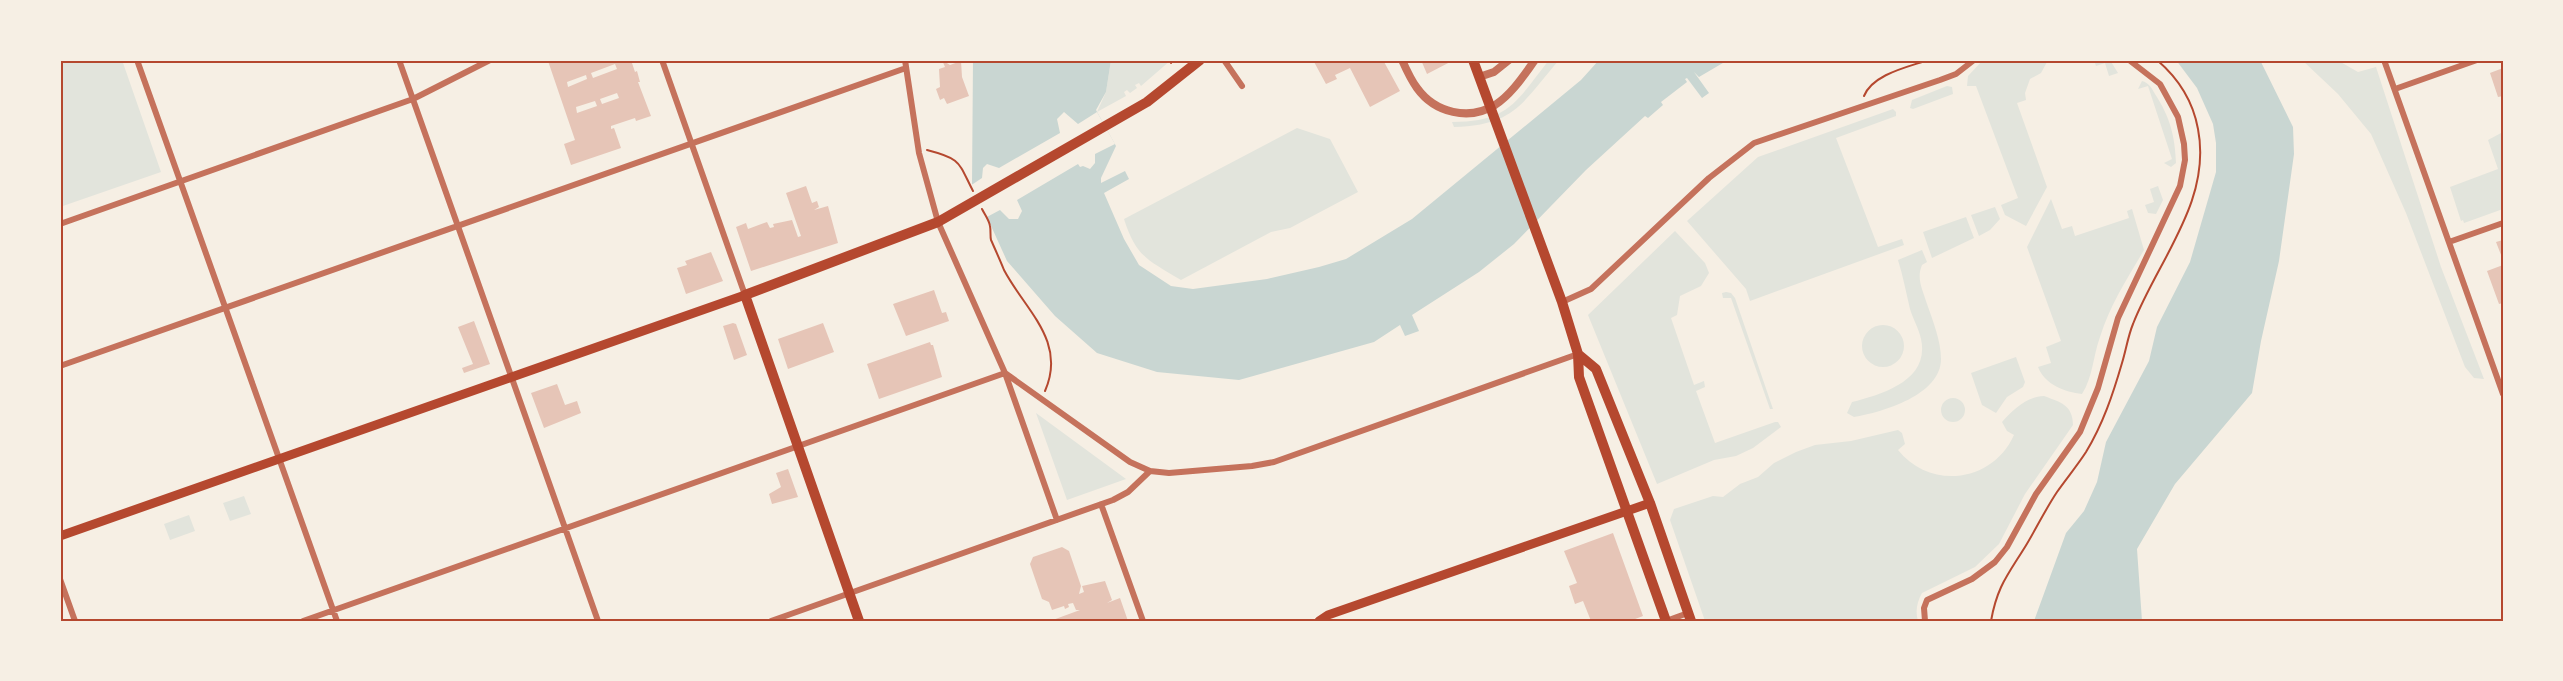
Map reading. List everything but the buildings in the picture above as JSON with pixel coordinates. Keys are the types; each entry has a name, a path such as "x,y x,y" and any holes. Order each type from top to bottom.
{"main road":[{"path":"60,536 745,295 938,222 1147,102 1200,60"},
{"path":"1473,60 1562,302 1578,354 1578,377 1666,621"},
{"path":"745,295 859,621"},
{"path":"1578,354 1596,369 1650,502 1690,617"},
{"path":"1319,621 1328,615 1650,502"}],"street":[{"path":"137,60 337,621"},
{"path":"399,60 598,621"},
{"path":"60,224 413,99 490,60"},
{"path":"662,60 745,295"},
{"path":"906,60 919,153 938,222 1005,373 1057,520"},
{"path":"1224,60 1242,86"},
{"path":"1402,60 1416,86 1429,101 1446,110 1467,113 1496,104 1513,88 1535,60"},
{"path":"1479,77 1494,72 1509,60"},
{"path":"1562,302 1591,289 1709,178 1754,143 1956,74 1974,60"},
{"path":"1925,621 1924,609 1927,600 1981,574 2001,555 2036,494 2080,432 2098,388 2118,318 2180,186 2185,160 2178,117 2160,84 2129,60"},
{"path":"2384,60 2503,394"},
{"path":"2395,89 2477,60"},
{"path":"60,366 906,68"},
{"path":"2449,242 2503,223"},
{"path":"1005,373 1130,462 1150,471 1191,472 1274,462 1578,354"},
{"path":"303,621 1005,373"},
{"path":"771,621 1101,504 1128,492 1150,471"},
{"path":"1101,504 1143,621"},
{"path":"60,579 75,621"},
{"path":"1666,621 1690,617"}],"path":[{"path":"1860,107 1866,92 1875,83 1928,60"},
{"path":"932,151 955,159 962,166 975,202 990,225 990,239 995,245 1004,269 1048,343 1053,362 1052,371 1041,399"}],"shaded area":[{"path":"60,60 122,60 161,172 60,207"},
{"path":"973,60 1111,60 1106,92 1096,110 1116,146 1101,178 1101,183 1125,171 1129,179 1104,193 1124,239 1139,265 1171,286 1193,289 1267,279 1346,259 1412,219 1581,80 1599,60 1728,60 1699,77 1694,72 1709,93 1702,98 1687,78 1685,79 1687,82 1661,102 1663,105 1648,118 1645,116 1586,170 1514,244 1479,272 1412,315 1419,331 1405,336 1400,325 1374,342 1239,380 1157,372 1097,353 1055,316 1007,261 972,184"},
{"path":"1111,60 1171,60 1141,86 1139,83 1135,85 1137,88 1130,93 1127,90 1124,92 1126,96 1097,112 1106,92"},
{"path":"1549,60 1559,60 1516,109 1491,122 1454,127 1452,122 1487,118 1510,107"},
{"path":"1983,60 2046,60 2047,62 2041,73 2030,79 2025,93 2026,100 2017,103 2047,187 2026,226 2005,215 2001,205 2018,198 1976,86 1967,86 1968,76"},
{"path":"2094,60 2110,60 2118,73 2109,76 2105,63 2096,66"},
{"path":"2176,60 2260,60 2293,127 2294,154 2279,261 2252,393 2175,484 2137,549 2142,621 2034,621 2066,533 2084,511 2097,482 2106,442 2149,361 2157,327 2190,262 2216,172 2216,143 2213,124 2197,88"},
{"path":"2302,60 2337,60 2358,72 2376,67 2441,267 2484,379 2474,378 2465,367 2406,213 2371,134 2338,94"},
{"path":"2142,81 2152,89 2171,127 2176,163 2171,167 2164,163 2172,159 2148,86 2138,89"},
{"path":"1947,86 1952,87 1953,94 1913,109 1910,108 1912,100"},
{"path":"1893,109 1896,116 1836,138 1878,247 1902,239 1904,245 1750,301 1746,289 1687,221 1758,157"},
{"path":"1297,128 1330,139 1358,192 1290,228 1271,232 1181,280 1152,262 1133,242 1124,219"},
{"path":"2503,134 2503,209 2464,223 2463,220 2461,221 2450,187 2498,169 2488,140"},
{"path":"2158,186 2163,200 2156,214 2148,213 2145,205 2154,202 2150,189"},
{"path":"2051,199 2062,229 2072,226 2075,236 2129,218 2127,211 2132,209 2144,250 2119,292 2104,325 2082,394 2051,383 2045,379 2038,367 2051,363 2046,347 2061,341 2027,247"},
{"path":"1995,207 2000,219 1990,230 1979,236 1971,215"},
{"path":"1966,217 1974,238 1932,258 1923,232"},
{"path":"1675,231 1705,263 1709,273 1701,286 1680,296 1677,315 1671,318 1694,385 1704,381 1705,387 1696,391 1715,443 1775,422 1778,422 1781,427 1753,448 1736,456 1714,460 1657,484 1588,315"},
{"path":"1922,250 1927,262 1920,270 1920,280 1940,345 1941,359 1938,372 1931,383 1908,400 1880,411 1854,417 1847,413 1852,402 1877,395 1902,383 1918,365 1922,353 1921,339 1910,309 1898,260"},
{"path":"1722,293 1731,293 1735,298 1773,409 1770,409 1731,298 1723,298"},
{"path":"1883,325 1891,326 1898,331 1903,338 1903,354 1898,361 1891,366 1883,367 1875,366 1868,361 1863,354 1862,346 1863,338 1868,331 1875,326"},
{"path":"2016,357 2025,382 2023,387 2007,397 1996,413 1982,405 1971,373"},
{"path":"2044,396 2068,409 2073,425 2025,494 1999,544 1975,567 1922,593 1917,607 1918,621 1705,621 1670,520 1674,509 1713,496 1723,497 1740,484 1758,477 1774,463 1815,445 1851,441 1898,430 1902,433 1905,444 1898,450 1912,463 1927,472 1944,476 1960,476 1977,471 1992,463 2004,451 2014,435 2007,431 2002,422 2026,401"},
{"path":"1953,398 1958,399 1964,405 1964,415 1958,421 1953,422 1948,421 1942,415 1941,410 1942,405 1948,399"},
{"path":"1036,413 1126,479 1067,500"},
{"path":"244,496 251,514 230,521 223,503"},
{"path":"189,515 195,531 170,540 164,524"}],"pier":[{"path":"1064,112 1078,124 1097,112 1115,144 1095,154 1095,163 1090,169 1080,167 1078,164 1017,200 1022,211 1018,219 1009,219 1000,210 985,218 970,186 982,178 983,168 987,164 999,168 1060,133 1057,119"}]}
